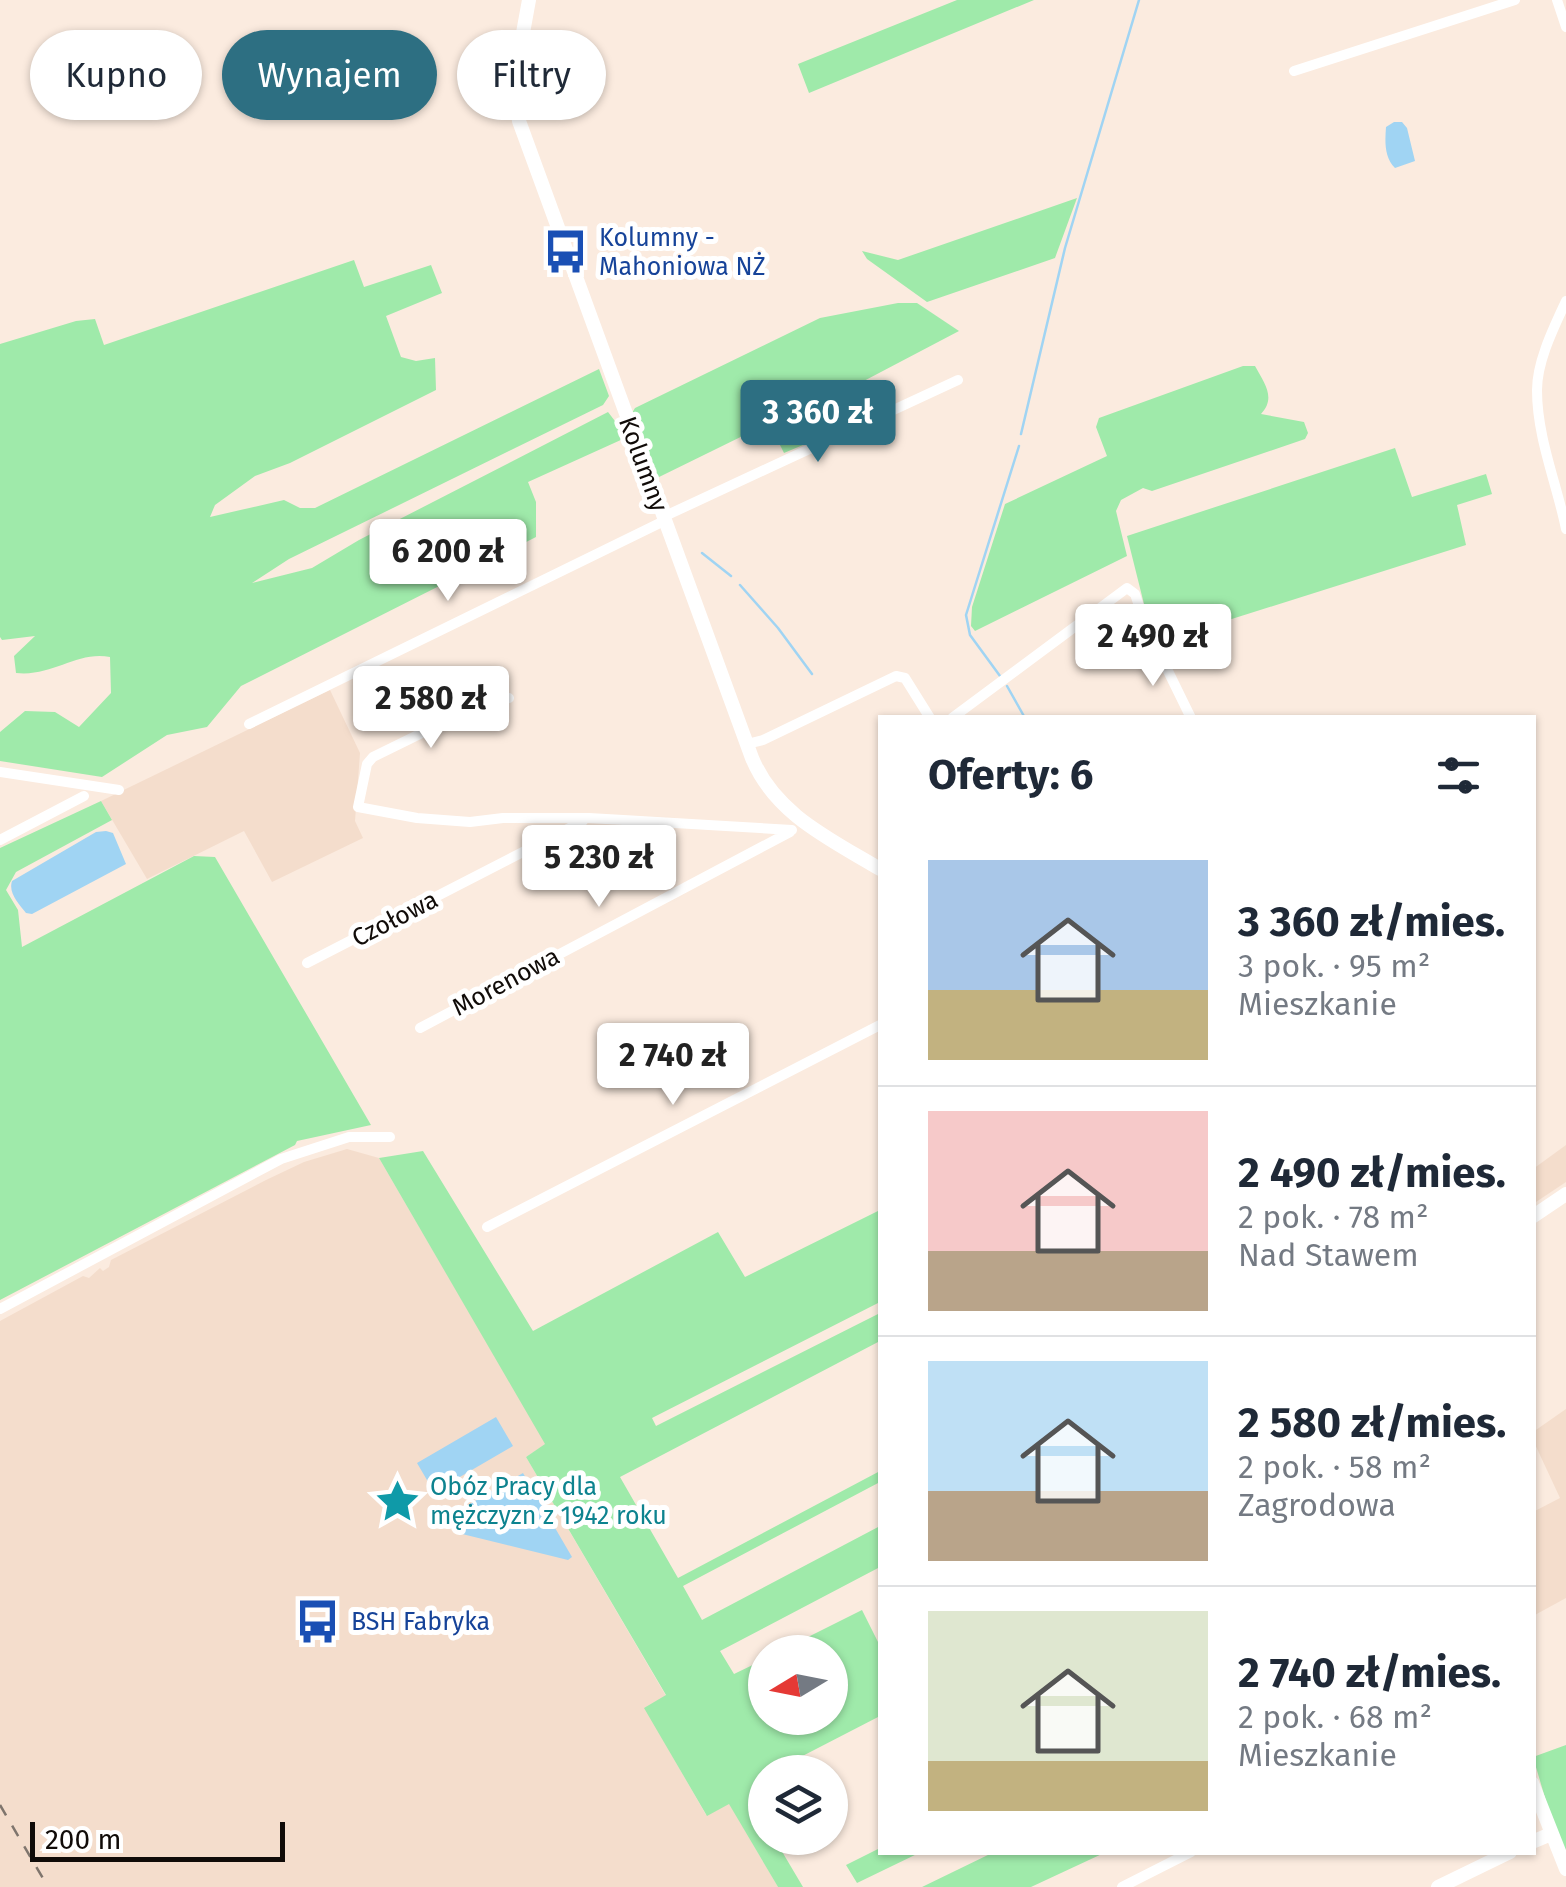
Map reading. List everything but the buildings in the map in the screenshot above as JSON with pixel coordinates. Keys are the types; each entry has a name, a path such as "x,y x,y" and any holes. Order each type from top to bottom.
{"street":[{"name":"Kolumny","path":"529,0 514,82 519,121 747,744 764,783 797,825 878,868"},
{"path":"1294,71 1515,0"},
{"path":"1558,0 1566,27"},
{"path":"1566,300 1552,332 1537,387 1542,436 1566,529"},
{"path":"249,724 663,519 958,380"},
{"path":"956,715 1127,588 1135,594 1145,624 1190,715"},
{"path":"747,744 763,740 896,676 905,678 928,715"},
{"path":"509,698 485,702 373,757 367,764 358,807 470,822 589,818 797,825"},
{"path":"0,772 118,790"},
{"path":"0,840 84,796"},
{"name":"Czołowa","path":"307,963 589,818"},
{"name":"Morenowa","path":"420,1028 797,825"},
{"path":"486,1227 878,1025"},
{"path":"0,1308 281,1159 349,1137 390,1136"},
{"path":"1536,1215 1566,1194"},
{"path":"1536,1794 1566,1870"},
{"path":"1536,1840 1551,1834"},
{"path":"1122,1887 1185,1855"},
{"path":"1438,1887 1504,1855"}],"shaded area":[{"path":"330,690 360,753 355,821 363,838 272,882 244,831 147,879 101,801"},
{"path":"1566,1145 1566,1182 1536,1202 1536,1167"},
{"path":"347,1149 379,1158 546,1444 526,1457 666,1696 645,1708 706,1815 729,1803 748,1836 748,1855 759,1855 778,1887 0,1887 0,1321 83,1276 89,1278 100,1268 103,1271 111,1260 304,1162"},
{"path":"1566,1409 1566,1598 1536,1614 1536,1510 1560,1498 1536,1446 1536,1430"}],"green space":[{"path":"957,0 1034,0 809,93 798,64"},
{"path":"1077,198 1055,258 927,302 867,259 862,251 898,260"},
{"path":"354,260 364,287 431,265 442,293 386,316 401,357 416,361 435,358 436,390 290,463 255,476 215,505 210,517 284,500 300,508 315,508 599,369 609,396 603,405 289,559 252,583 312,568 608,412 623,439 528,482 536,502 536,537 241,686 207,727 167,735 102,777 0,761 0,732 25,711 55,712 79,727 111,693 110,657 86,658 42,671 16,673 14,656 35,636 2,640 0,637 0,344 95,319 104,345"},
{"path":"917,303 959,331 860,383 876,414 784,453 769,423 655,479 632,413 635,408 820,318"},
{"path":"1243,366 1255,366 1265,385 1268,402 1261,414 1304,422 1308,433 1305,439 1152,491 1143,488 1121,500 1116,511 1127,556 975,631 971,626 972,607 1005,504 1107,456 1096,427 1099,418"},
{"path":"1395,448 1412,497 1486,474 1492,494 1457,505 1466,545 1159,642 1148,620 1127,536"},
{"path":"101,801 112,820 16,872 6,890 18,910 22,947 194,856 215,857 371,1125 297,1141 0,1300 0,848"},
{"path":"423,1151 533,1331 718,1232 745,1277 878,1211 878,1303 652,1418 656,1426 878,1314 878,1342 620,1477 678,1578 878,1472 878,1483 683,1586 702,1620 878,1527 878,1568 720,1651 734,1674 748,1667 748,1735 843,1735 804,1755 748,1755 748,1836 729,1804 707,1816 644,1708 666,1695 526,1457 545,1444 379,1158"},
{"path":"862,1610 878,1642 878,1717 848,1733 848,1635 812,1635"},
{"path":"1566,1745 1566,1854 1551,1818 1536,1756"},
{"path":"878,1849 878,1855 915,1855 857,1883 846,1865"},
{"path":"759,1855 784,1855 803,1887 778,1887"},
{"path":"988,1855 1100,1855 1031,1887 922,1887"}],"water":[{"path":"1402,122 1407,128 1415,161 1395,168 1386,143 1386,127"},
{"path":"96,832 113,833 126,864 32,914 26,913 13,894 12,881"},
{"path":"496,1417 513,1446 434,1492 417,1463"},
{"path":"523,1473 572,1557 568,1560 454,1532 446,1518"}],"waterway":[{"path":"1021,434 1065,248 1139,0"},
{"path":"1000,676 970,635 966,615 1019,446"},
{"path":"702,553 731,576"},
{"path":"740,585 812,674"},
{"path":"1007,686 1023,715"}],"railway":[{"path":"0,1805 48,1887"}],"place":[{"name":"Kolumny - Mahoniowa NŻ","path":"566,252"},
{"name":"Obóz Pracy dla mężczyzn z 1942 roku","path":"397,1501"},
{"name":"BSH Fabryka","path":"318,1622"}]}
